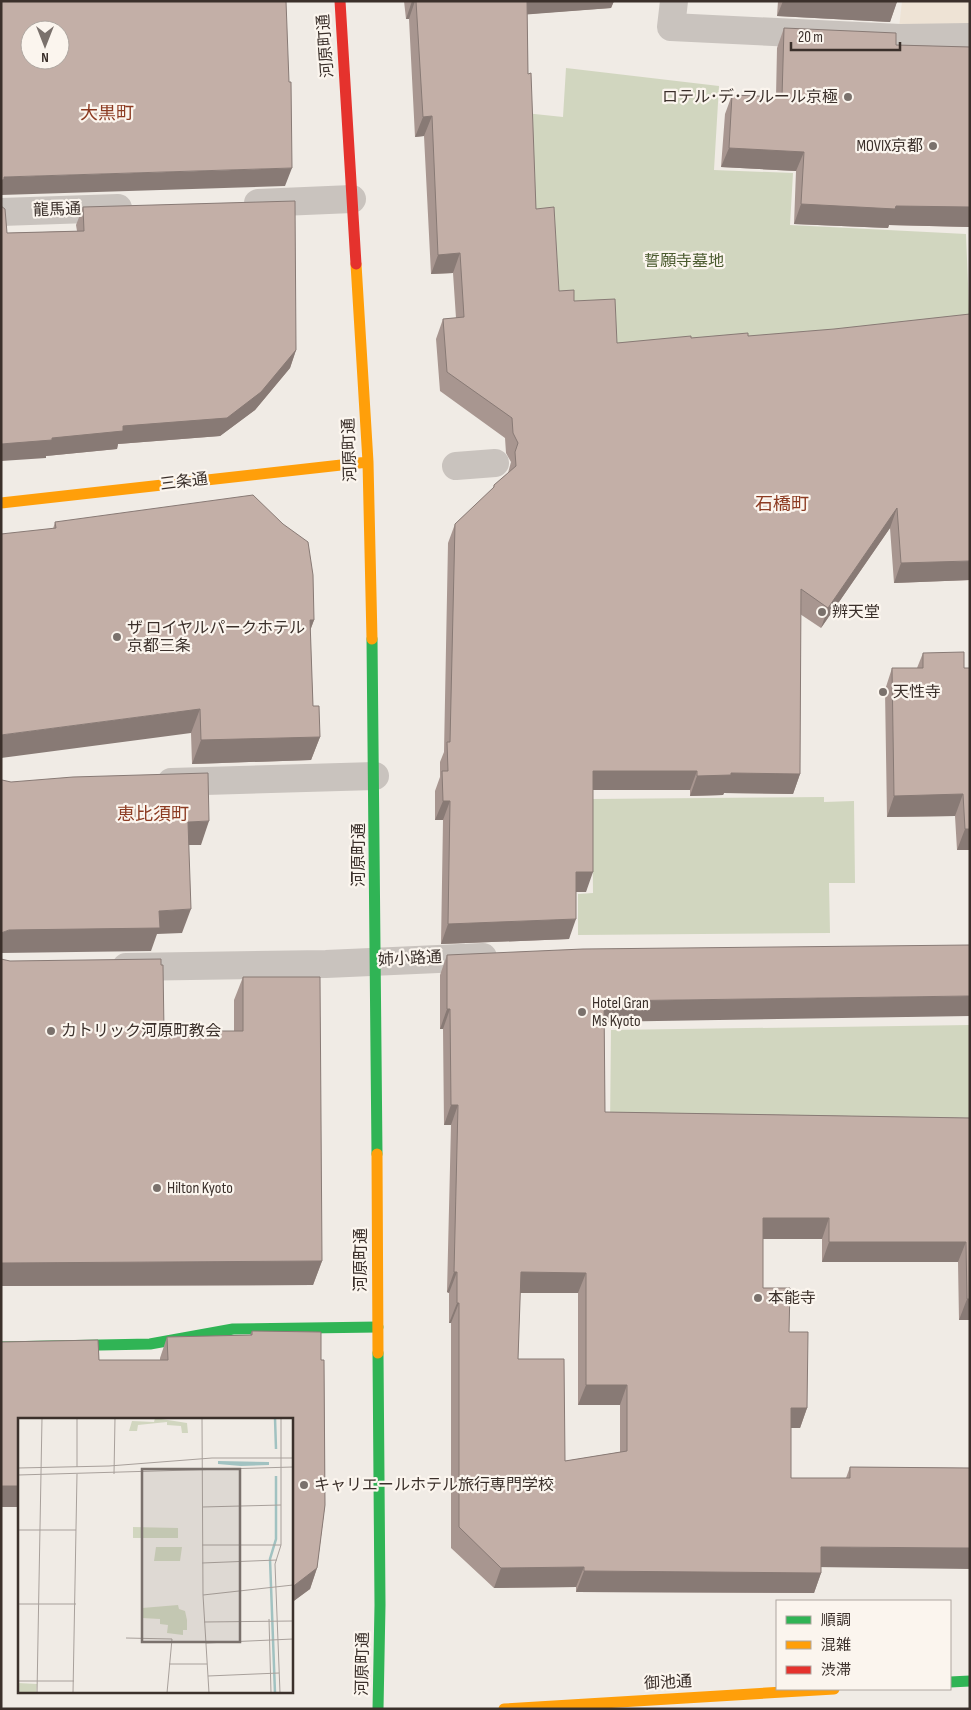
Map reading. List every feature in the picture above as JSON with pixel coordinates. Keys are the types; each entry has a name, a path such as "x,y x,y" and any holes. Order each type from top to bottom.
{"main road":[{"name":"河原町通","path":"340,1 368,462 375,776 378,1709"},
{"name":"三条通","path":"1,503 368,462"},
{"path":"1,1346 150,1344 233,1329 378,1328"},
{"path":"951,1682 970,1680"},
{"name":"御池通","path":"504,1709 818,1690"}],"street":[{"path":"674,1 671,27 900,38 970,38"},
{"path":"237,204 352,199"},
{"name":"龍馬通","path":"1,212 139,208"},
{"path":"456,466 495,463"},
{"path":"144,783 375,776"},
{"name":"姉小路通","path":"101,968 506,956"}],"green space":[{"name":"誓願寺墓地","path":"566,68 719,86 714,170 793,173 790,225 966,234 970,334 612,362 566,310 529,219 525,113 563,117"},
{"path":"824,797 824,802 854,801 855,883 829,883 830,933 578,935 578,894 593,893 592,799"},
{"path":"970,1025 970,1130 610,1128 611,1030"}],"shaded area":[{"path":"902,1 970,1 970,66 898,37"}],"building":[{"path":"1,1 286,1 289,82 291,82 292,168 4,177 1,181"},
{"path":"416,1 527,1 528,74 531,73 536,209 554,207 559,291 574,290 574,301 615,299 617,343 691,336 691,338 748,333 748,336 834,329 970,314 970,561 901,563 897,508 828,608 801,589 800,774 731,773 731,775 697,776 697,771 593,771 593,872 576,872 576,919 448,924 450,801 443,801 442,771 448,771 447,742 450,742 455,524 516,466 515,452 518,443 513,433 512,418 447,372 443,319 464,317 460,253 438,255 432,116 423,117"},
{"path":"784,28 896,33 896,45 970,47 970,207 896,206 895,209 801,204 804,152 729,148 732,95 782,97"},
{"path":"295,201 296,350 261,392 227,418 123,426 123,431 1,444 1,206 5,209 7,233 84,231 83,207"},
{"path":"253,495 283,524 308,542 313,575 314,620 310,620 313,706 319,706 320,737 201,740 200,709 1,735 1,534 56,528 55,522"},
{"name":"天性寺","path":"964,652 964,668 970,668 970,829 965,829 963,794 894,796 892,668 923,668 923,653"},
{"path":"208,773 209,821 188,822 191,909 159,911 160,928 9,930 1,933 1,779 11,782 73,777"},
{"path":"970,945 970,996 604,1001 605,1112 970,1118 970,1299 967,1299 966,1242 829,1242 829,1218 763,1218 763,1288 790,1288 789,1332 808,1332 807,1408 791,1408 791,1478 850,1478 850,1467 970,1468 970,1548 821,1547 821,1573 584,1571 584,1567 501,1568 459,1527 459,1303 457,1303 457,1272 454,1272 458,1105 451,1105 450,1009 447,1009 447,955 583,949","holes":["521,1272 586,1273 586,1385 627,1385 627,1451 565,1461 564,1359 518,1359"]},
{"name":"Hilton Kyoto","path":"1,959 10,961 161,959 161,965 163,965 164,1031 243,1031 243,977 320,977 322,1261 1,1263"},
{"path":"252,1331 321,1332 321,1360 324,1360 325,1505 317,1568 292,1587 292,1418 18,1418 18,1486 1,1486 1,1342 98,1340 99,1360 168,1360 167,1337 252,1335"}],"traffic: fast":[{"path":"372,639 377,1154"},
{"path":"1,1347 150,1344 233,1329 378,1327"},
{"path":"378,1353 380,1605 378,1709"},
{"path":"951,1682 970,1681"}],"traffic: slow":[{"path":"356,264 368,462 372,639"},
{"path":"1,503 368,462"},
{"path":"377,1154 378,1353"},
{"path":"504,1709 818,1690"}],"traffic: jam":[{"path":"340,1 356,264"}],"place":[{"name":"ロテル･デ･フルール京極","path":"848,97"},
{"name":"MOVIX京都","path":"933,146"},
{"name":"辨天堂","path":"822,612"},
{"name":"ザ ロイヤルパークホテル 京都三条","path":"117,637"},
{"name":"天性寺","path":"883,692"},
{"name":"Hotel Gran Ms Kyoto","path":"582,1012"},
{"name":"カトリック河原町教会","path":"51,1031"},
{"name":"Hilton Kyoto","path":"157,1188"},
{"name":"本能寺","path":"758,1298"},
{"name":"キャリエールホテル旅行専門学校","path":"304,1485"}],"district":[{"name":"大黒町","path":"107,113"},
{"name":"石橋町","path":"782,504"},
{"name":"恵比須町","path":"153,814"}]}
